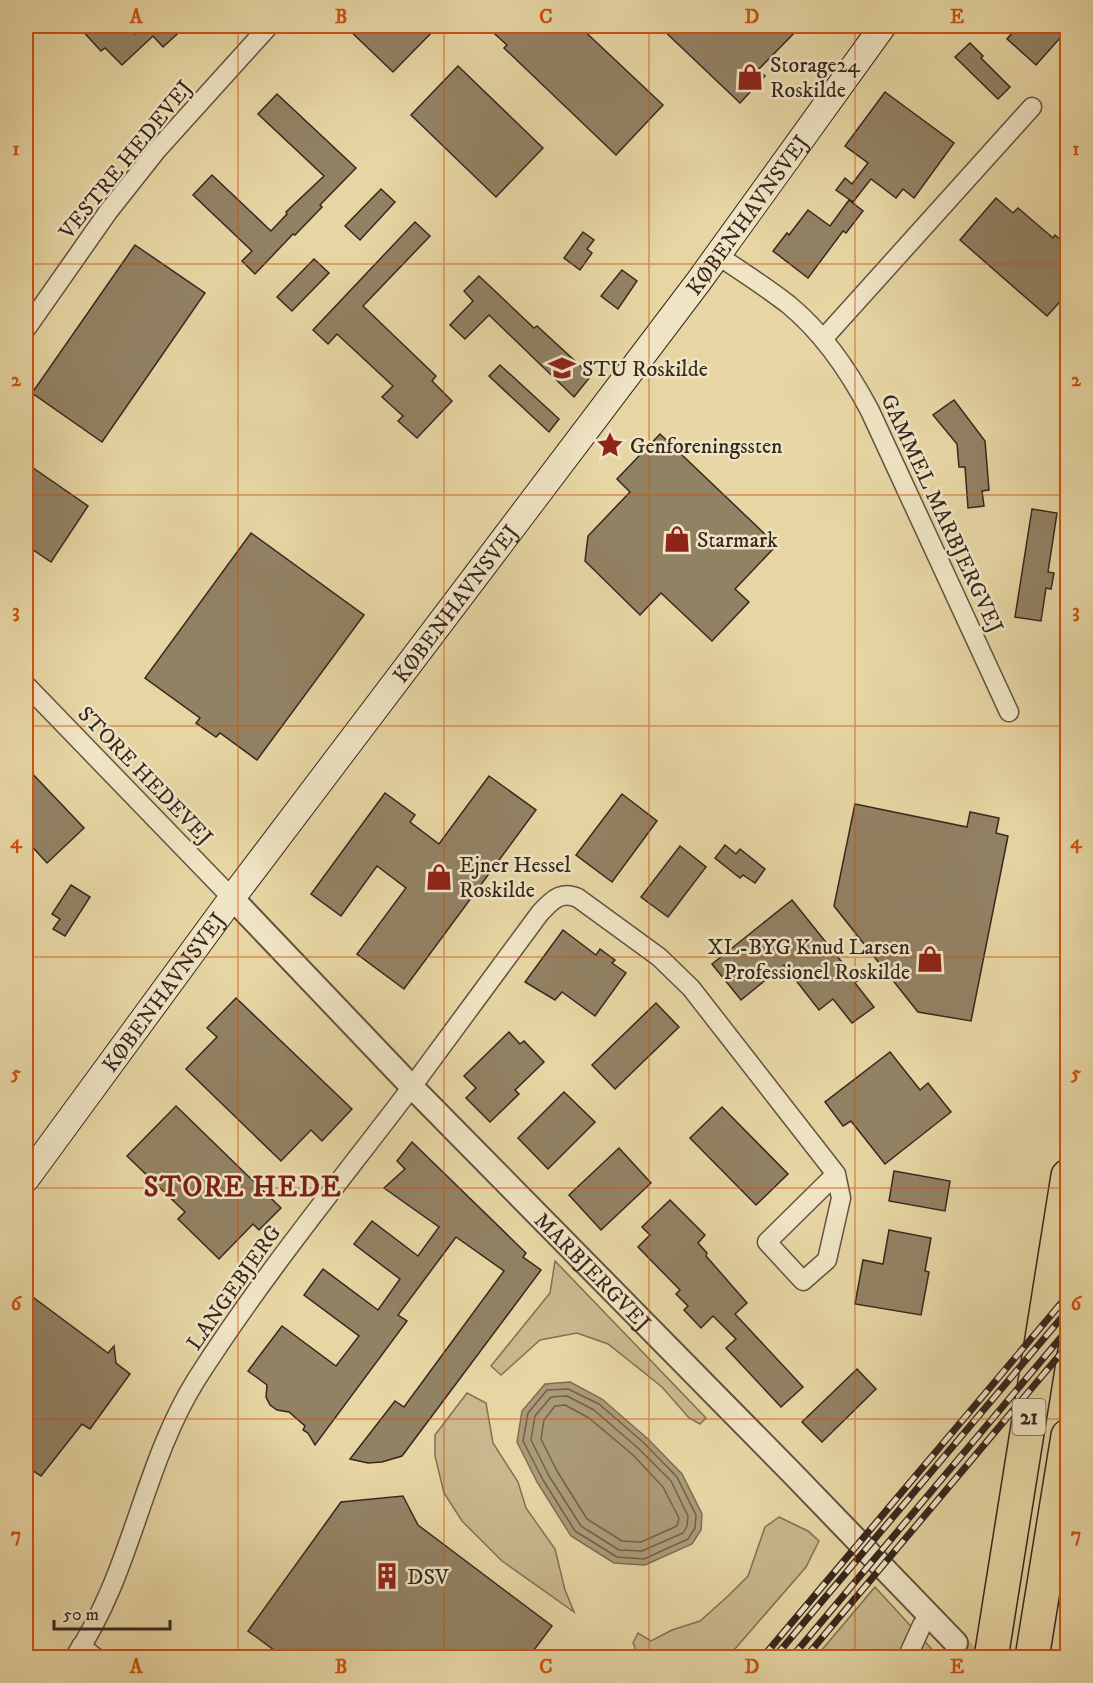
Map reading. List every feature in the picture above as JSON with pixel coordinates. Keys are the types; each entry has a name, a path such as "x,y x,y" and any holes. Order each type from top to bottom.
{"highway":[{"name":"21","path":"991,1658 1068,1176"},
{"name":"21","path":"1032,1658 1068,1436"}],"main road":[{"name":"KØBENHAVNSVEJ","path":"26,1179 232,898 717,255 883,26"}],"street":[{"name":"VESTRE HEDEVEJ","path":"26,329 108,212 157,150 269,26"},
{"path":"823,339 1032,107"},
{"name":"GAMMEL MARBJERGVEJ","path":"717,255 790,306 823,339 850,376 870,411 1009,712"},
{"name":"STORE HEDEVEJ","path":"26,685 232,898"},
{"name":"LANGEBJERG","path":"96,1658 77,1652 106,1598 123,1559 168,1433 195,1382 330,1191 412,1087 549,903 564,895 578,898 666,964 691,988 836,1174"},
{"name":"MARBJERGVEJ","path":"232,898 412,1087 956,1643"},
{"path":"836,1174 841,1198 827,1260 803,1281 767,1242 836,1174"},
{"path":"907,1658 922,1625 931,1617"}],"shaded area":[{"path":"555,1261 706,1418 700,1424 689,1418 662,1387 608,1344 577,1333 540,1340 501,1375 491,1366 550,1293"},
{"path":"467,1393 486,1403 493,1443 518,1482 526,1508 555,1549 565,1590 574,1612 502,1561 462,1521 444,1493 435,1456 435,1435"},
{"path":"779,1517 808,1531 819,1541 806,1567 728,1657 639,1657 633,1643 638,1633 651,1641 672,1630 700,1621 748,1576 765,1527"},
{"path":"875,1587 939,1657 815,1658"}],"water":[{"path":"570,1382 602,1399 648,1439 682,1474 702,1514 701,1530 692,1544 645,1565 614,1563 571,1536 537,1482 517,1442 522,1411 545,1384"}],"building":[{"path":"78,26 127,26 135,34 143,26 186,26 163,47 153,36 122,65 105,48 101,51"},
{"path":"345,26 438,26 393,72"},
{"path":"486,26 579,26 663,105 616,155 504,48 507,45"},
{"path":"659,26 801,26 758,70 765,76 740,103"},
{"path":"1018,26 1068,26 1068,29 1036,65 1007,39"},
{"path":"970,43 983,56 981,58 1010,87 998,99 955,57"},
{"path":"458,66 543,148 496,197 411,115"},
{"path":"885,92 954,143 914,198 903,189 896,198 871,179 853,202 836,190 845,178 852,184 868,163 845,146"},
{"path":"277,94 356,168 320,205 322,207 255,274 242,261 252,251 193,195 212,175 271,231 287,214 286,212 324,176 258,114"},
{"path":"381,189 395,202 360,240 345,226"},
{"path":"996,198 1013,213 1018,208 1053,238 1055,235 1068,246 1068,293 1047,316 960,240"},
{"path":"849,200 863,211 846,233 843,231 808,278 773,251 808,210 830,226"},
{"path":"415,222 430,236 363,306 436,376 432,381 452,401 417,438 398,421 403,416 382,397 393,386 337,334 328,344 313,330"},
{"path":"583,232 594,240 587,249 592,253 580,270 564,258"},
{"path":"135,245 205,293 102,442 32,393"},
{"path":"314,259 329,273 292,311 277,297"},
{"path":"622,270 637,281 618,309 601,296"},
{"path":"479,276 534,328 537,326 587,372 585,374 590,377 574,397 489,315 465,339 450,325 473,301 464,291"},
{"path":"500,365 559,419 549,432 489,376"},
{"path":"954,400 985,441 989,490 982,491 984,506 968,508 965,467 959,467 957,444 933,415"},
{"name":"Starmark","path":"660,434 768,537 764,541 773,549 735,589 749,602 712,641 661,593 640,615 585,561 588,536 630,492 617,479"},
{"path":"26,463 88,506 51,562 26,545"},
{"path":"1032,509 1057,513 1048,572 1054,573 1051,589 1046,588 1041,621 1015,617"},
{"path":"251,533 364,615 257,760 220,733 216,737 196,723 200,718 145,678"},
{"path":"26,767 84,828 47,863 26,840"},
{"name":"Ejner Hessel Roskilde","path":"489,776 536,810 404,989 357,954 406,888 377,866 341,916 311,894 385,793 415,815 410,822 439,844"},
{"path":"622,794 657,821 612,882 576,855"},
{"name":"XL-BYG Knud Larsen Professionel Roskilde","path":"855,804 967,827 970,812 999,818 996,833 1008,836 971,1021 918,1012 834,906"},
{"path":"725,845 736,854 740,849 765,869 755,883 743,875 740,878 715,858"},
{"path":"680,846 706,867 668,917 641,897"},
{"path":"71,885 90,897 65,936 53,929 60,919 52,914"},
{"path":"792,900 857,981 855,983 874,1007 852,1023 833,999 819,1010 784,965 741,1000 712,964"},
{"path":"563,930 596,955 600,949 615,960 612,963 626,973 595,1016 562,992 555,1000 525,982"},
{"path":"236,998 352,1109 322,1141 311,1130 281,1161 186,1069 217,1037 207,1028"},
{"path":"656,1003 679,1027 615,1089 592,1065"},
{"path":"509,1032 520,1044 524,1041 544,1062 515,1090 519,1094 490,1122 466,1098 476,1088 464,1076"},
{"path":"890,1052 920,1090 928,1083 951,1112 885,1164 851,1121 843,1126 825,1102"},
{"path":"564,1092 595,1122 548,1169 518,1138"},
{"path":"176,1106 281,1208 259,1230 253,1224 219,1259 178,1219 185,1212 127,1156"},
{"path":"722,1107 788,1174 756,1205 690,1138"},
{"path":"412,1142 526,1253 523,1257 541,1270 402,1456 382,1462 368,1463 350,1459 395,1401 404,1407 504,1271 456,1237 398,1315 407,1321 315,1445 308,1433 303,1430 305,1426 289,1412 277,1410 270,1405 266,1397 267,1385 248,1371 282,1326 336,1366 359,1336 304,1295 323,1269 378,1310 400,1279 354,1244 372,1221 418,1256 439,1227 384,1188 405,1169 397,1161"},
{"path":"619,1148 651,1183 601,1230 569,1195"},
{"path":"894,1171 950,1181 945,1211 889,1201"},
{"path":"670,1200 705,1235 698,1243 707,1253 706,1256 747,1303 735,1314 803,1387 781,1407 726,1348 736,1339 713,1316 701,1328 684,1310 688,1306 676,1294 680,1290 638,1247 650,1235 642,1227"},
{"path":"889,1230 931,1238 925,1271 929,1272 921,1315 855,1304 863,1260 883,1264"},
{"path":"26,1292 108,1353 114,1346 116,1363 130,1374 90,1429 82,1424 41,1476 26,1466"},
{"path":"857,1369 876,1389 822,1442 802,1422"},
{"name":"DSV","path":"403,1496 418,1525 552,1626 528,1658 285,1658 248,1631 341,1502"}],"tunnel":[{"path":"956,1643 970,1658"}],"railway":[{"path":"762,1658 1068,1295"},
{"path":"774,1658 1068,1310"},
{"path":"791,1658 1068,1329"},
{"path":"805,1658 1068,1345"}],"place":[{"name":"Storage24 Roskilde","path":"750,77"},
{"name":"STU Roskilde","path":"562,368"},
{"name":"Genforeningssten","path":"610,445"},
{"name":"Starmark","path":"677,539"},
{"name":"Ejner Hessel Roskilde","path":"439,877"},
{"name":"XL-BYG Knud Larsen Professionel Roskilde","path":"930,959"},
{"name":"DSV","path":"387,1576"}],"district":[{"name":"STORE HEDE","path":"243,1186"}]}
